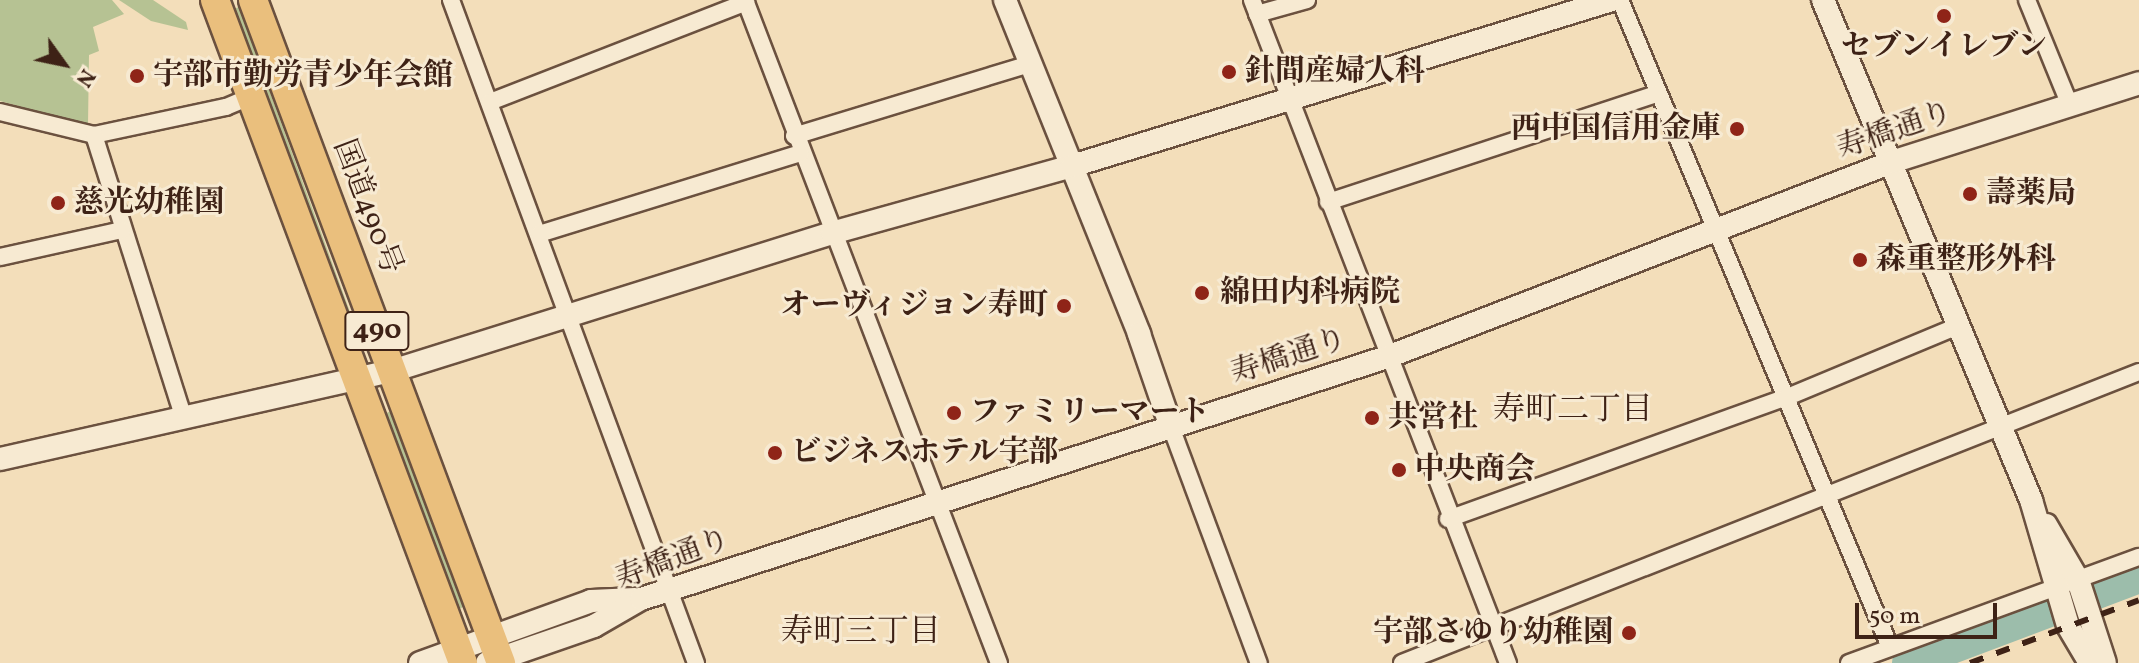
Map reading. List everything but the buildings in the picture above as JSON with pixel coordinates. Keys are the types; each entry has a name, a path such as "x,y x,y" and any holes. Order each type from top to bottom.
{"highway":[{"name":"490","path":"215,0 460,656"},
{"name":"国道490号","path":"253,0 494,655"}],"street":[{"path":"451,0 696,663"},
{"path":"1005,0 1072,166 1259,663"},
{"path":"1307,0 1255,7 1390,356 1448,519 1508,663"},
{"path":"0,459 392,371 832,233 1072,166 1612,0"},
{"path":"1620,0 1890,647"},
{"path":"1823,0 2001,425 2031,500 2055,592 2090,663"},
{"path":"2027,0 2069,103"},
{"path":"490,102 745,1 794,136 999,663"},
{"path":"794,136 1030,64"},
{"name":"寿橋通り","path":"420,663 460,656 494,655 591,601 641,599 1390,356 1892,162 2139,83"},
{"path":"1328,202 1657,94"},
{"path":"0,112 94,135 226,107 252,96"},
{"path":"94,135 184,418"},
{"path":"539,234 801,153"},
{"path":"0,257 122,230"},
{"path":"1448,519 1785,398 1960,325"},
{"path":"1402,663 2139,372"},
{"path":"2031,500 2079,583 2105,663"},
{"path":"1849,663 2055,592 2139,557"}],"green space":[{"path":"0,0 112,0 124,14 93,27 99,51 89,55 88,125 0,101"},
{"path":"119,0 153,0 186,22 188,30 151,21"},
{"path":"239,7 361,342 354,345 231,10"},
{"path":"388,412 393,413 463,607 457,610 385,416"}],"waterway":[{"path":"1909,663 2139,576"}],"railway":[{"path":"1970,663 2139,600"}],"place":[{"name":"セブンイレブン","path":"1944,16"},
{"name":"針間産婦人科","path":"1229,72"},
{"name":"宇部市勤労青少年会館","path":"137,76"},
{"name":"西中国信用金庫","path":"1737,129"},
{"name":"壽薬局","path":"1970,194"},
{"name":"慈光幼稚園","path":"58,203"},
{"name":"森重整形外科","path":"1860,260"},
{"name":"綿田内科病院","path":"1202,293"},
{"name":"オーヴィジョン寿町","path":"1064,306"},
{"name":"ファミリーマート","path":"954,413"},
{"name":"共営社","path":"1372,418"},
{"name":"ビジネスホテル宇部","path":"775,453"},
{"name":"中央商会","path":"1399,470"},
{"name":"宇部さゆり幼稚園","path":"1629,633"}],"district":[{"name":"寿町二丁目","path":"1573,411"},
{"name":"寿町三丁目","path":"861,633"}]}
